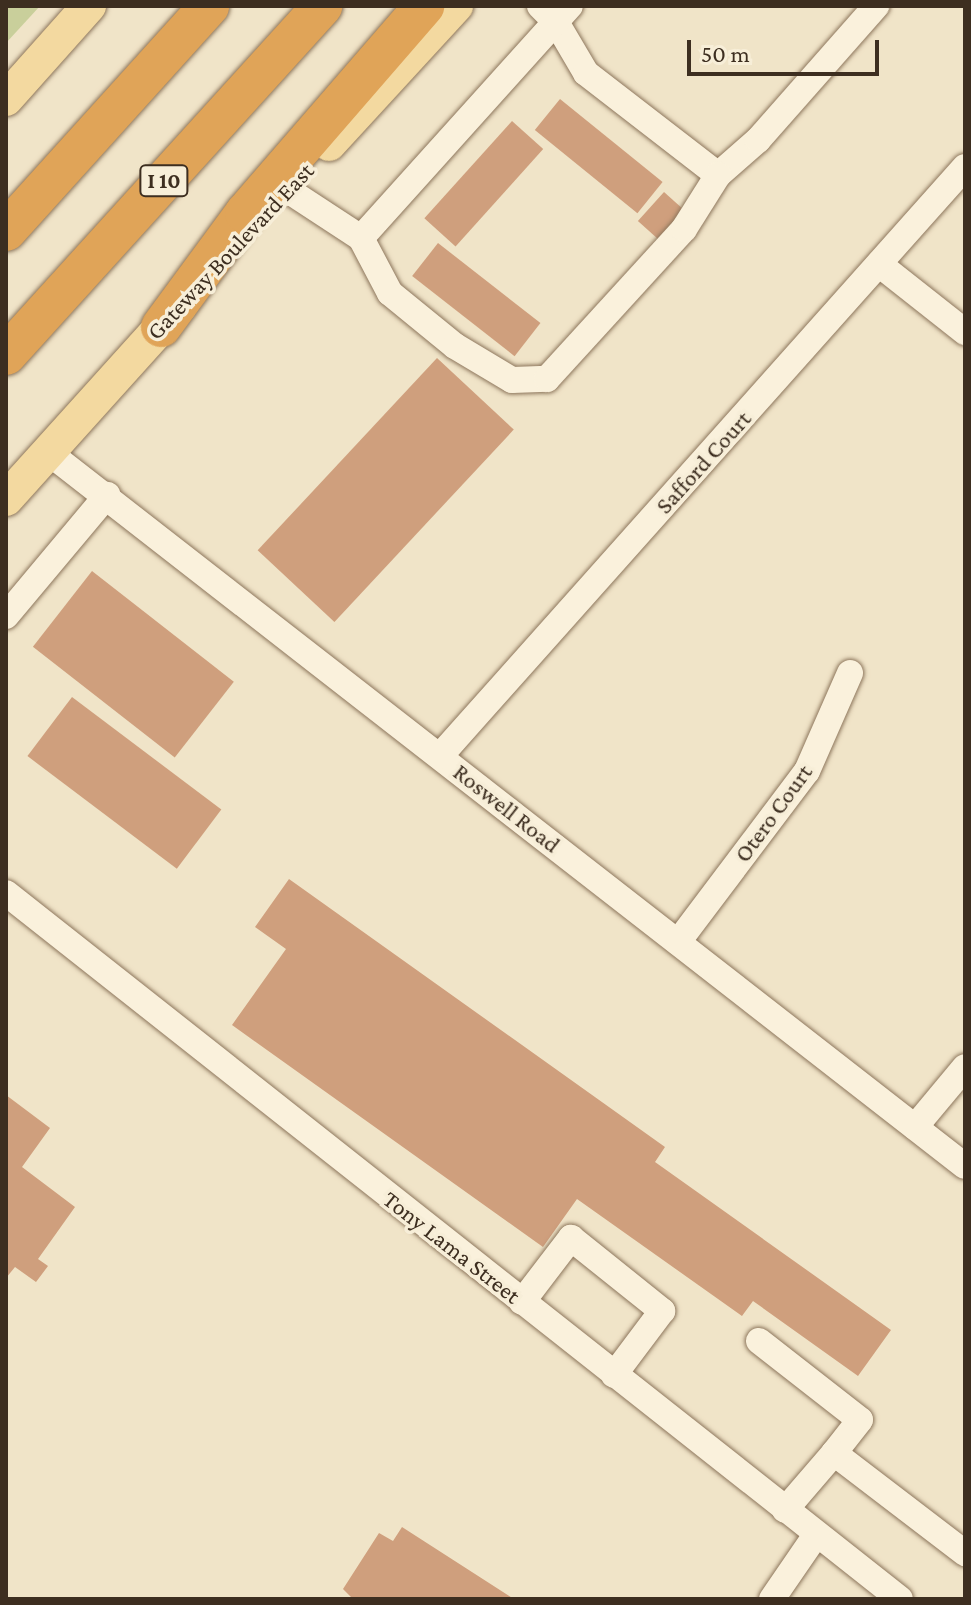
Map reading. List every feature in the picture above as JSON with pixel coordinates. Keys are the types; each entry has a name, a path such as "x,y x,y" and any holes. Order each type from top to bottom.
{"highway":[{"path":"6,231 209,6"},
{"name":"I 10","path":"6,355 322,6"},
{"path":"161,327 280,186 424,6"}],"main road":[{"path":"6,99 89,6"},
{"name":"Gateway Boulevard East","path":"280,186 456,6"},
{"name":"Gateway Boulevard East","path":"6,499 161,327"}],"street":[{"path":"280,186 361,238 390,293 455,346 512,380 547,379 684,229 718,175 758,140 876,6"},
{"path":"361,238 555,11 586,73 718,175"},
{"name":"Safford Court","path":"440,756 965,167"},
{"path":"879,264 965,332"},
{"name":"Roswell Road","path":"48,452 965,1166"},
{"path":"6,616 107,495"},
{"name":"Otero Court","path":"678,942 807,771 850,673"},
{"name":"Tony Lama Street","path":"6,893 900,1599"},
{"path":"915,1127 965,1067"},
{"path":"522,1302 571,1238 662,1311 614,1375"},
{"path":"759,1341 860,1420 785,1510"},
{"path":"834,1453 965,1553"},
{"path":"772,1599 816,1535"}],"green space":[{"path":"6,6 40,6 6,43"}],"building":[{"path":"560,99 663,182 637,213 535,130"},
{"path":"512,121 543,149 456,246 424,218"},
{"path":"664,192 684,210 658,239 638,221"},
{"path":"438,243 540,323 515,356 412,276"},
{"path":"437,358 514,430 334,622 258,550"},
{"path":"92,571 234,682 175,757 33,647"},
{"path":"72,697 221,810 177,869 27,756"},
{"path":"289,879 665,1147 655,1162 891,1330 858,1376 753,1301 742,1316 577,1199 543,1247 232,1025 286,949 255,927"},
{"path":"6,1095 50,1128 22,1167 75,1207 38,1259 48,1266 36,1282 15,1267 6,1278"},
{"path":"402,1527 514,1599 353,1599 343,1589 379,1533 393,1541"}]}
